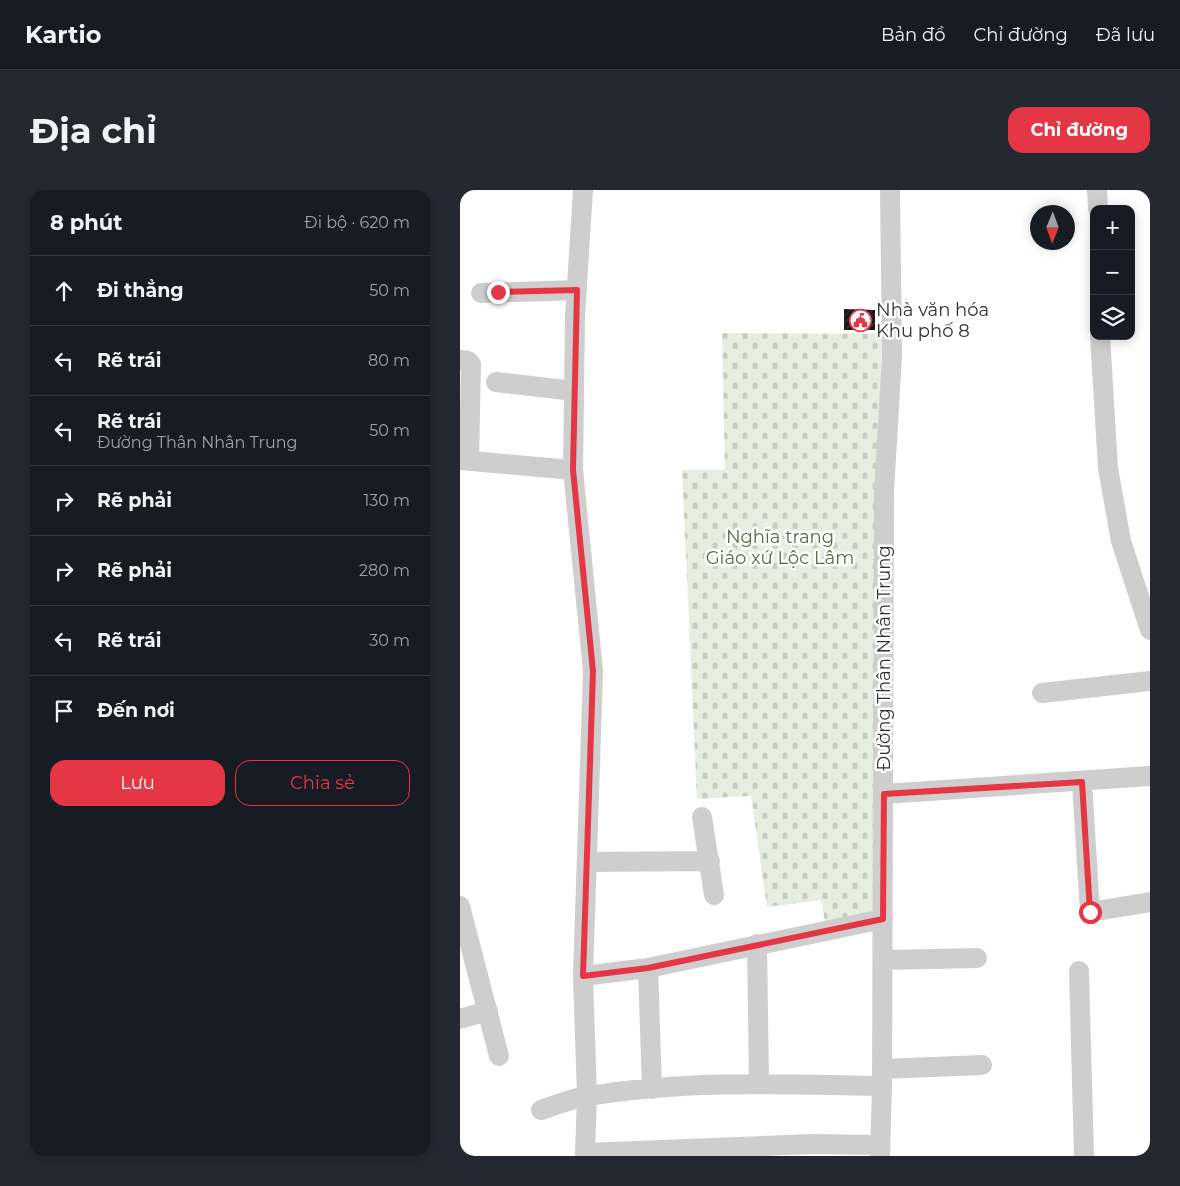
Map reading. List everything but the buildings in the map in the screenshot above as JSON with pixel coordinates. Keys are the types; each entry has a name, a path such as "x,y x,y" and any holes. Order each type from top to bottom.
{"street":[{"path":"583,190 577,290 573,470 593,671 583,976 587,1096 585,1154 812,1144 880,1150"},
{"name":"Đường Thân Nhân Trung","path":"880,1150 883,960 884,492 892,356 890,190"},
{"path":"1097,190 1098,205"},
{"path":"480,293 577,290"},
{"path":"1100,340 1108,468 1121,541 1150,630"},
{"path":"460,360 468,361 471,364 464,460 573,470"},
{"path":"496,382 574,391"},
{"path":"1042,693 1150,681"},
{"path":"884,794 1150,776"},
{"path":"1082,782 1090,912 1150,902"},
{"path":"702,817 714,895"},
{"path":"587,862 710,861"},
{"path":"460,906 466,960 488,1011 499,1056"},
{"path":"583,976 648,968 883,919"},
{"path":"756,944 759,1083"},
{"path":"883,960 977,958"},
{"path":"648,968 652,1089"},
{"path":"1079,971 1084,1156"},
{"path":"460,1018 488,1011"},
{"path":"541,1110 587,1096 652,1089 882,1078 982,1065"}],"green space":[{"name":"Nghĩa trang Giáo xứ Lộc Lâm","path":"722,333 882,334 873,913 826,927 821,900 767,907 751,796 697,799 682,470 725,470"}],"place":[{"name":"Nhà văn hóa Khu phố 8","path":"860,320"}],"route":[{"path":"498,292 577,290 573,470 593,671 583,976 648,968 883,919 884,794 1082,782 1090,912"}]}
